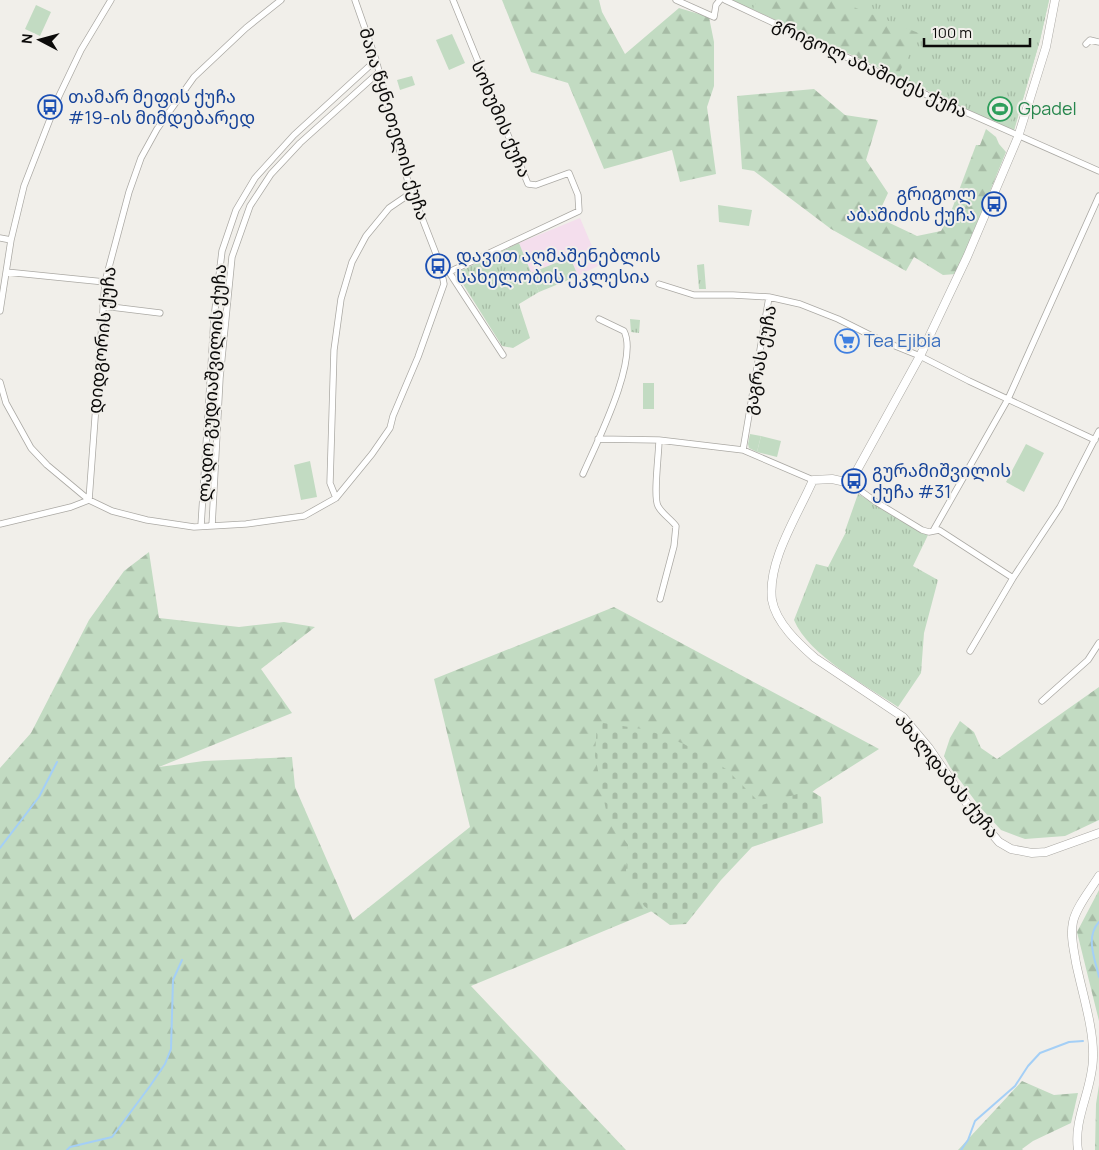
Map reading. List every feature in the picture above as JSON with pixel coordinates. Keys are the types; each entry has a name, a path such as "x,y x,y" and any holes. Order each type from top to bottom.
{"street":[{"path":"0,311 11,240 24,186 59,96 81,50 110,0"},
{"name":"დიდგორის ქუჩა","path":"89,500 105,282 129,192 141,158 156,129 194,77 246,28 281,0"},
{"name":"მაია წყნეთელის ქუჩა","path":"0,382 6,403 31,448 47,465 89,500 112,511 147,520 194,527 212,526 246,524 304,516 336,498 372,454 390,428 444,284 440,264 411,193 376,60 355,0"},
{"name":"სოხუმის ქუჩა","path":"449,272 579,211 578,195 569,173 536,185 528,184 452,0"},
{"path":"676,0 714,16 716,5 720,0"},
{"name":"გრიგოლ აბაშიძეს ქუჩა","path":"725,0 1018,136 1099,171"},
{"path":"850,483 920,356 967,257 1018,136 1046,47 1055,0"},
{"path":"1086,44 1090,40 1099,42"},
{"name":"ლადო გუდიაშვილის ქუჩა","path":"201,526 214,318 222,251 236,210 255,178 294,135 376,60"},
{"name":"ლადო გუდიაშვილის ქუჩა","path":"212,526 221,369 232,257 250,206 271,174 300,143 379,72"},
{"path":"336,97 344,104"},
{"path":"318,114 324,122"},
{"path":"336,498 330,483 334,350 341,299 352,262 366,236 389,208 411,193"},
{"path":"933,531 1008,399 1099,196"},
{"path":"0,238 11,240"},
{"path":"440,264 449,272 503,355"},
{"path":"220,269 231,270"},
{"path":"6,272 105,282"},
{"path":"659,284 694,295 769,297"},
{"name":"გაგრას ქუჩა","path":"742,450 769,297 800,304 838,319 1095,440"},
{"path":"102,306 160,313"},
{"path":"582,474 619,389 628,348 624,331 599,319"},
{"path":"206,426 218,427"},
{"path":"970,651 1013,578 1060,507 1099,431"},
{"path":"598,439 659,440 742,450 813,480 832,479 850,483 876,502 922,530 939,530 1013,578"},
{"path":"659,440 656,500 660,510 676,526 674,546 660,599"},
{"name":"ახალდაბას ქუჩა","path":"813,480 774,570 772,600 780,620 804,649 903,717 929,748 970,808 1000,842 1010,849 1032,854 1046,852 1099,833"},
{"path":"0,524 71,507 89,500"},
{"path":"1042,701 1088,660 1099,643"},
{"path":"1078,1150 1077,1140 1082,1108 1091,1074 1093,1057 1092,1040 1072,940 1073,921 1099,876"}],"shaded area":[{"path":"580,218 600,265 578,276 570,257 531,273 519,243"}],"green space":[{"path":"502,0 599,0 602,12 625,54 679,8 709,17 714,42 714,86 707,107 716,174 680,182 672,150 604,169 568,83 531,72"},
{"path":"732,0 1049,0 1040,40 1014,130"},
{"path":"732,0 758,0 752,10"},
{"path":"843,0 1049,0 1040,40 1014,130 897,76 921,34 856,8"},
{"path":"36,5 51,12 40,36 25,29"},
{"path":"452,34 465,63 449,70 436,40"},
{"path":"412,76 415,85 400,90 397,80"},
{"path":"814,89 845,115 878,120 866,160 888,193 877,217 917,236 941,231 949,217 976,145 980,145 986,129 996,137 1006,152 956,274 943,275 914,257 906,271 831,229 754,171 742,169 737,96"},
{"name":"Gpadel","path":"991,93 1017,102 1009,128 983,117"},
{"path":"718,205 752,210 749,226 719,222"},
{"path":"519,243 539,292 519,304 530,338 513,348 502,346 456,273"},
{"path":"570,257 578,276 539,292 531,273"},
{"path":"704,264 706,289 699,289 697,265"},
{"path":"630,319 640,320 639,333 631,332"},
{"path":"643,383 654,383 654,409 643,409"},
{"path":"750,434 761,436 757,452 749,448"},
{"path":"761,436 781,441 777,457 757,452"},
{"path":"1026,444 1044,453 1024,492 1006,482"},
{"path":"310,461 317,497 301,500 294,465"},
{"path":"858,494 928,535 913,566 938,580 924,633 921,673 898,707 825,658 801,633 794,620 816,564 828,567 846,532"},
{"path":"149,552 159,618 239,627 284,622 315,627 261,669 292,713 159,767 204,761 292,757 295,787 353,920 470,827 434,679 614,607 879,749 816,789 669,904 471,986 626,1150 0,1150 0,768 31,733 89,620 124,571"},
{"path":"1099,687 1099,820 1065,836 1025,839 1001,830 979,806 944,756 950,738 960,721 974,732 981,748 997,759"},
{"path":"597,722 648,730 684,744 726,769 762,805 810,790 821,797 823,823 752,847 721,880 686,924 670,925 644,906 626,871 628,845 607,815 595,756"},
{"path":"1099,890 1099,1021 1077,932"},
{"path":"1022,1081 1054,1095 1078,1093 1071,1123 1033,1141 1023,1150 958,1150"},
{"path":"1099,1085 1099,1150 1095,1150 1096,1104"}],"waterway":[{"path":"0,848 39,797 57,762"},
{"path":"1099,922 1095,928 1092,941 1099,977"},
{"path":"67,1150 70,1147 112,1137 165,1064 171,1049 173,980 182,960"},
{"path":"961,1150 968,1140 975,1121 1015,1086 1028,1066 1040,1053 1069,1042 1083,1041"}],"place":[{"name":"თამარ მეფის ქუჩა #19-ის მიმდებარედ","path":"50,107"},
{"name":"Gpadel","path":"1000,109"},
{"name":"გრიგოლ აბაშიძის ქუჩა","path":"994,204"},
{"name":"დავით აღმაშენებლის სახელობის ეკლესია","path":"438,266"},
{"name":"Tea Ejibia","path":"847,341"},
{"name":"გურამიშვილის ქუჩა #31","path":"854,481"}]}
